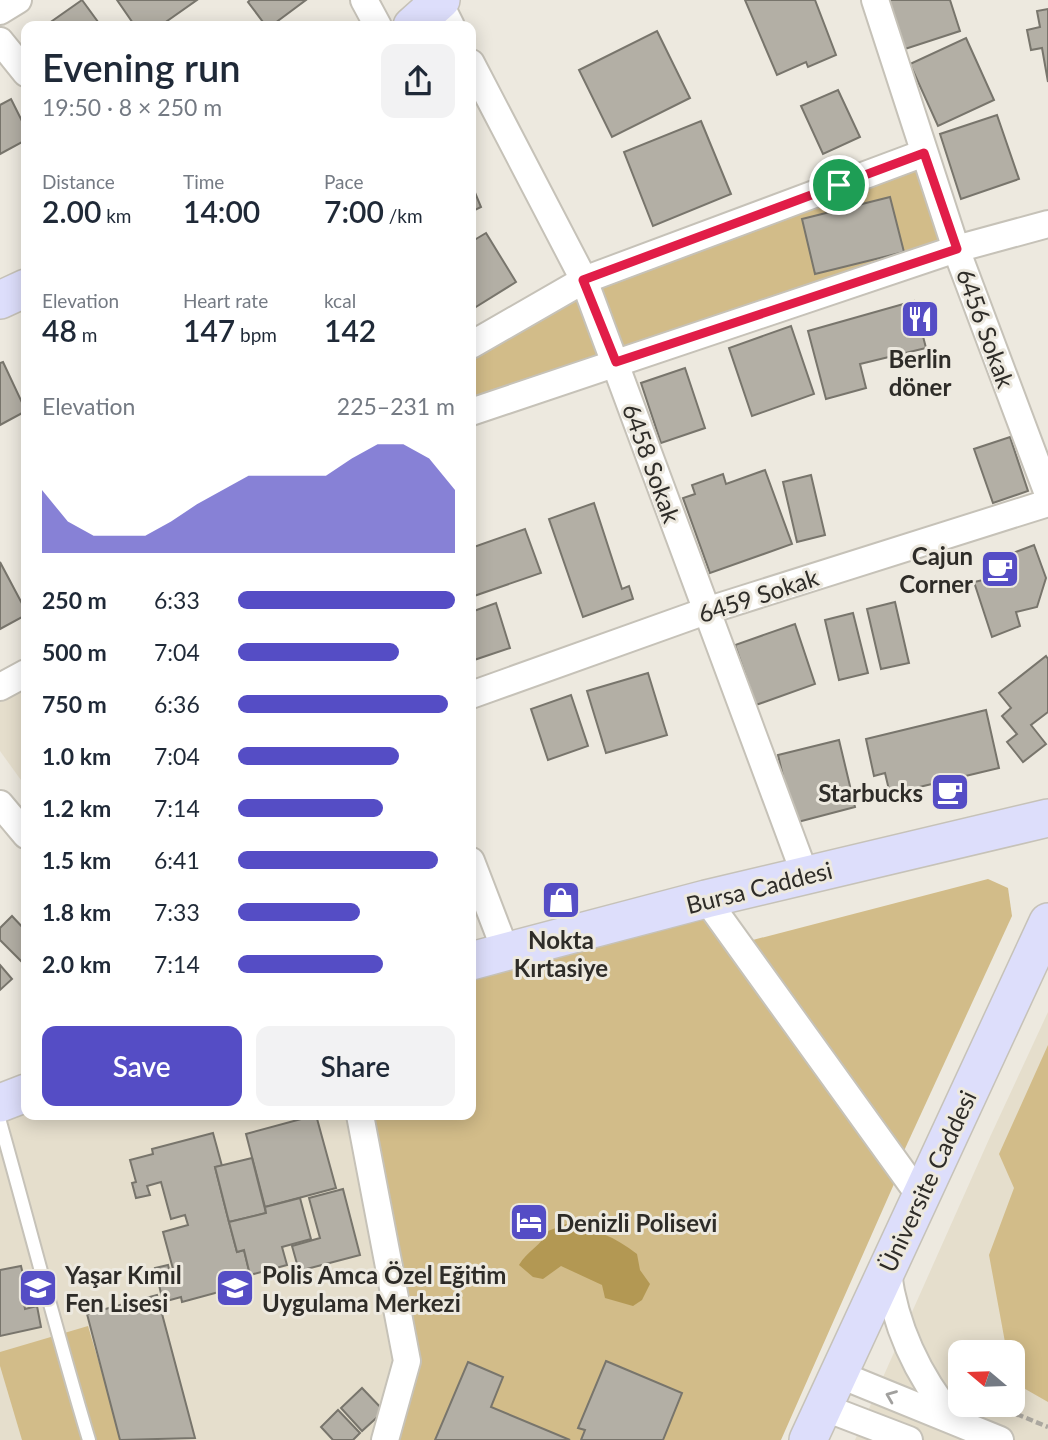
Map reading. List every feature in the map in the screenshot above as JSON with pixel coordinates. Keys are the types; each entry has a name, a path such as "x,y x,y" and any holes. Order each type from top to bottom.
{"main road":[{"path":"420,21 442,7"},
{"path":"0,300 21,290"},
{"name":"Bursa Caddesi","path":"476,960 706,899 1048,818"},
{"name":"Üniversite Caddesi","path":"808,1440 1048,922"}],"street":[{"path":"0,11 18,0"},
{"path":"364,0 375,21"},
{"name":"6456 Sokak","path":"875,0 957,249 1048,494"},
{"path":"0,41 21,67"},
{"name":"6458 Sokak","path":"476,73 583,280 616,362 805,875"},
{"path":"476,342 583,280 924,153"},
{"path":"476,410 957,249 1048,224"},
{"name":"6459 Sokak","path":"476,693 706,611 1048,503"},
{"path":"0,687 21,676"},
{"path":"0,804 21,829"},
{"path":"476,875 506,952"},
{"path":"706,899 920,1196"},
{"path":"361,1120 407,1362 385,1440"},
{"path":"887,1267 896,1313 918,1371 955,1422"},
{"path":"838,1374 1000,1440"},
{"path":"823,1408 909,1440"}],"lane":[{"path":"8,1099 53,1320 89,1440"}],"shaded area":[{"path":"924,153 956,249 476,412 476,342 584,280"},
{"path":"21,688 21,780 0,751 0,700"},
{"path":"988,879 1008,888 1012,916 903,1153 749,941"},
{"path":"706,899 894,1184 781,1440 385,1440 407,1361 359,1120 476,1120 476,959"},
{"path":"1048,1012 1048,1440 855,1440 990,1137"},
{"path":"1048,1045 1048,1402 1026,1389 1026,1340 1005,1340 989,1255 1014,1188 999,1154"},
{"name":"Polis Amca Özel Eğitim Uygulama Merkezi","path":"21,1114 21,1120 357,1120 407,1361 385,1440 0,1440 0,1121"},
{"path":"566,1224 604,1234 637,1254 640,1270 650,1284 642,1300 633,1306 605,1298 602,1285 561,1266 543,1279 533,1277 519,1265 548,1231"},
{"path":"88,1326 122,1440 22,1440 0,1366 0,1352"}],"building":[{"path":"82,0 97,21 52,21"},
{"path":"117,0 197,0 167,21 132,21"},
{"path":"306,0 278,21 262,21 248,2"},
{"path":"745,0 815,0 836,55 808,67 806,62 777,75"},
{"path":"889,0 950,0 960,31 905,49"},
{"path":"1048,9 1048,82 1042,48 1031,50 1027,30 1040,27 1037,11"},
{"path":"657,31 690,98 612,137 579,70"},
{"path":"966,38 994,100 938,126 910,64"},
{"path":"838,90 860,137 823,154 801,106"},
{"path":"11,99 21,119 21,143 0,154 0,105"},
{"path":"997,115 1019,179 961,199 940,134"},
{"path":"701,121 731,194 653,226 624,152"},
{"path":"476,195 481,207 476,210"},
{"path":"890,197 904,252 815,274 802,219"},
{"path":"486,233 516,282 476,307 476,239"},
{"path":"914,301 926,348 860,364 866,388 826,399 808,331"},
{"path":"791,326 814,394 752,416 729,348"},
{"path":"3,362 21,400 21,414 0,425 0,363"},
{"path":"685,368 705,428 661,443 641,383"},
{"path":"1010,437 1028,491 993,503 974,449"},
{"path":"765,470 792,544 710,573 683,498 695,494 692,485 723,474 726,484"},
{"path":"811,475 825,535 797,542 783,482"},
{"path":"594,503 622,589 629,586 633,599 583,617 549,519"},
{"path":"525,529 541,573 476,595 476,546"},
{"path":"1034,545 1046,578 1037,607 1016,612 1020,626 992,637 974,582 997,577 995,560"},
{"path":"0,562 21,602 21,618 0,629"},
{"path":"895,602 909,663 881,669 867,609"},
{"path":"496,603 510,648 476,659 476,610"},
{"path":"853,613 868,673 839,680 825,620"},
{"path":"795,624 815,684 756,705 735,645"},
{"path":"1046,656 1048,712 1031,725 1046,744 1023,762 1007,742 1017,734 1002,716 1011,708 999,693"},
{"path":"648,673 667,735 606,753 587,691"},
{"path":"571,695 588,746 548,760 531,709"},
{"path":"986,710 999,768 890,794 885,773 874,776 866,739"},
{"path":"839,740 855,807 794,823 778,755"},
{"path":"12,916 21,926 21,961 0,940 0,928"},
{"path":"0,965 12,979 0,990"},
{"path":"298,1120 317,1120 336,1188 265,1207 246,1134"},
{"path":"213,1133 222,1166 215,1167 229,1222 237,1252 244,1250 252,1283 182,1302 181,1297 163,1302 155,1268 168,1265 169,1269 173,1269 163,1232 188,1225 185,1215 171,1219 161,1182 147,1186 150,1195 136,1198 132,1183 136,1182 130,1160 153,1154 152,1149"},
{"path":"252,1158 266,1213 229,1222 215,1167"},
{"path":"343,1189 360,1255 299,1271 292,1246 320,1238 309,1198"},
{"path":"300,1198 311,1239 282,1247 287,1265 250,1275 244,1250 237,1252 229,1222 266,1213 265,1207"},
{"path":"21,1266 28,1296 23,1297 25,1309 37,1306 41,1327 0,1336 0,1270"},
{"path":"157,1295 195,1438 120,1440 87,1314"},
{"path":"606,1361 682,1393 663,1440 581,1440 585,1430 578,1428"},
{"path":"468,1362 503,1377 491,1407 570,1440 435,1440"},
{"path":"362,1388 384,1411 362,1431 341,1408"},
{"path":"338,1410 360,1433 353,1440 333,1440 321,1427"}],"place":[{"name":"Berlin döner","path":"920,319"},
{"name":"Cajun Corner","path":"1000,569"},
{"name":"Starbucks","path":"950,792"},
{"name":"Nokta Kırtasiye","path":"561,900"},
{"name":"Denizli Polisevi","path":"529,1222"},
{"name":"Yaşar Kımıl Fen Lisesi","path":"38,1288"},
{"name":"Polis Amca Özel Eğitim Uygulama Merkezi","path":"235,1288"}],"route":[{"path":"924,153 957,249 616,362 583,280 839,185 924,153"}]}
